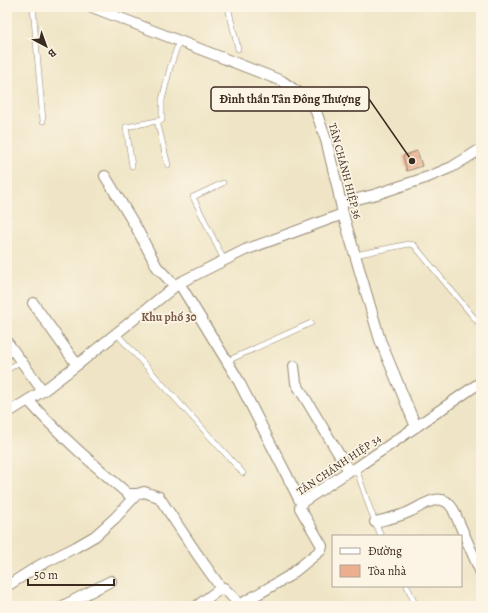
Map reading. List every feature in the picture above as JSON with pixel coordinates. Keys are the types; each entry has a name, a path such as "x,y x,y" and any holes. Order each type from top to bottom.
{"street":[{"name":"TÂN CHÁNH HIỆP 36","path":"92,7 282,81 313,104 326,140 343,214 380,340 416,427"},
{"path":"341,204 428,177 452,167 481,149"},
{"path":"105,176 136,227 156,267 177,284 227,361 302,503"},
{"path":"7,413 43,391 177,284 245,250 343,214"},
{"path":"33,303 77,365"},
{"path":"7,342 43,391"},
{"path":"294,366 296,384 353,470"},
{"name":"TÂN CHÁNH HIỆP 34","path":"137,494 144,492 159,496 221,588 224,588 239,605 289,576 321,550 322,546 300,508 302,503 353,470 481,382"},
{"path":"28,400 63,436 122,489 128,494 137,494"},
{"path":"7,586 40,565 95,536 115,518 137,494"},
{"path":"375,522 410,512 429,501 438,499 446,501 453,509 481,573"},
{"path":"63,606 111,581"},
{"path":"197,606 221,588"}],"lane":[{"path":"33,7 44,121"},
{"path":"228,7 238,48"},
{"path":"132,166 126,126 162,120 162,100 179,41"},
{"path":"157,121 168,164"},
{"path":"223,183 193,197 224,260"},
{"path":"355,255 409,244 414,245 481,326"},
{"path":"227,361 311,323"},
{"path":"116,333 243,473"},
{"path":"7,370 21,361"},
{"path":"353,470 382,535"},
{"path":"407,587 416,606"}],"building":[{"path":"417,151 422,166 407,171 403,156"}],"place":[{"name":"Đình thần Tân Đông Thượng","path":"412,161"}],"district":[{"name":"Khu phố 30","path":"169,317"}]}
